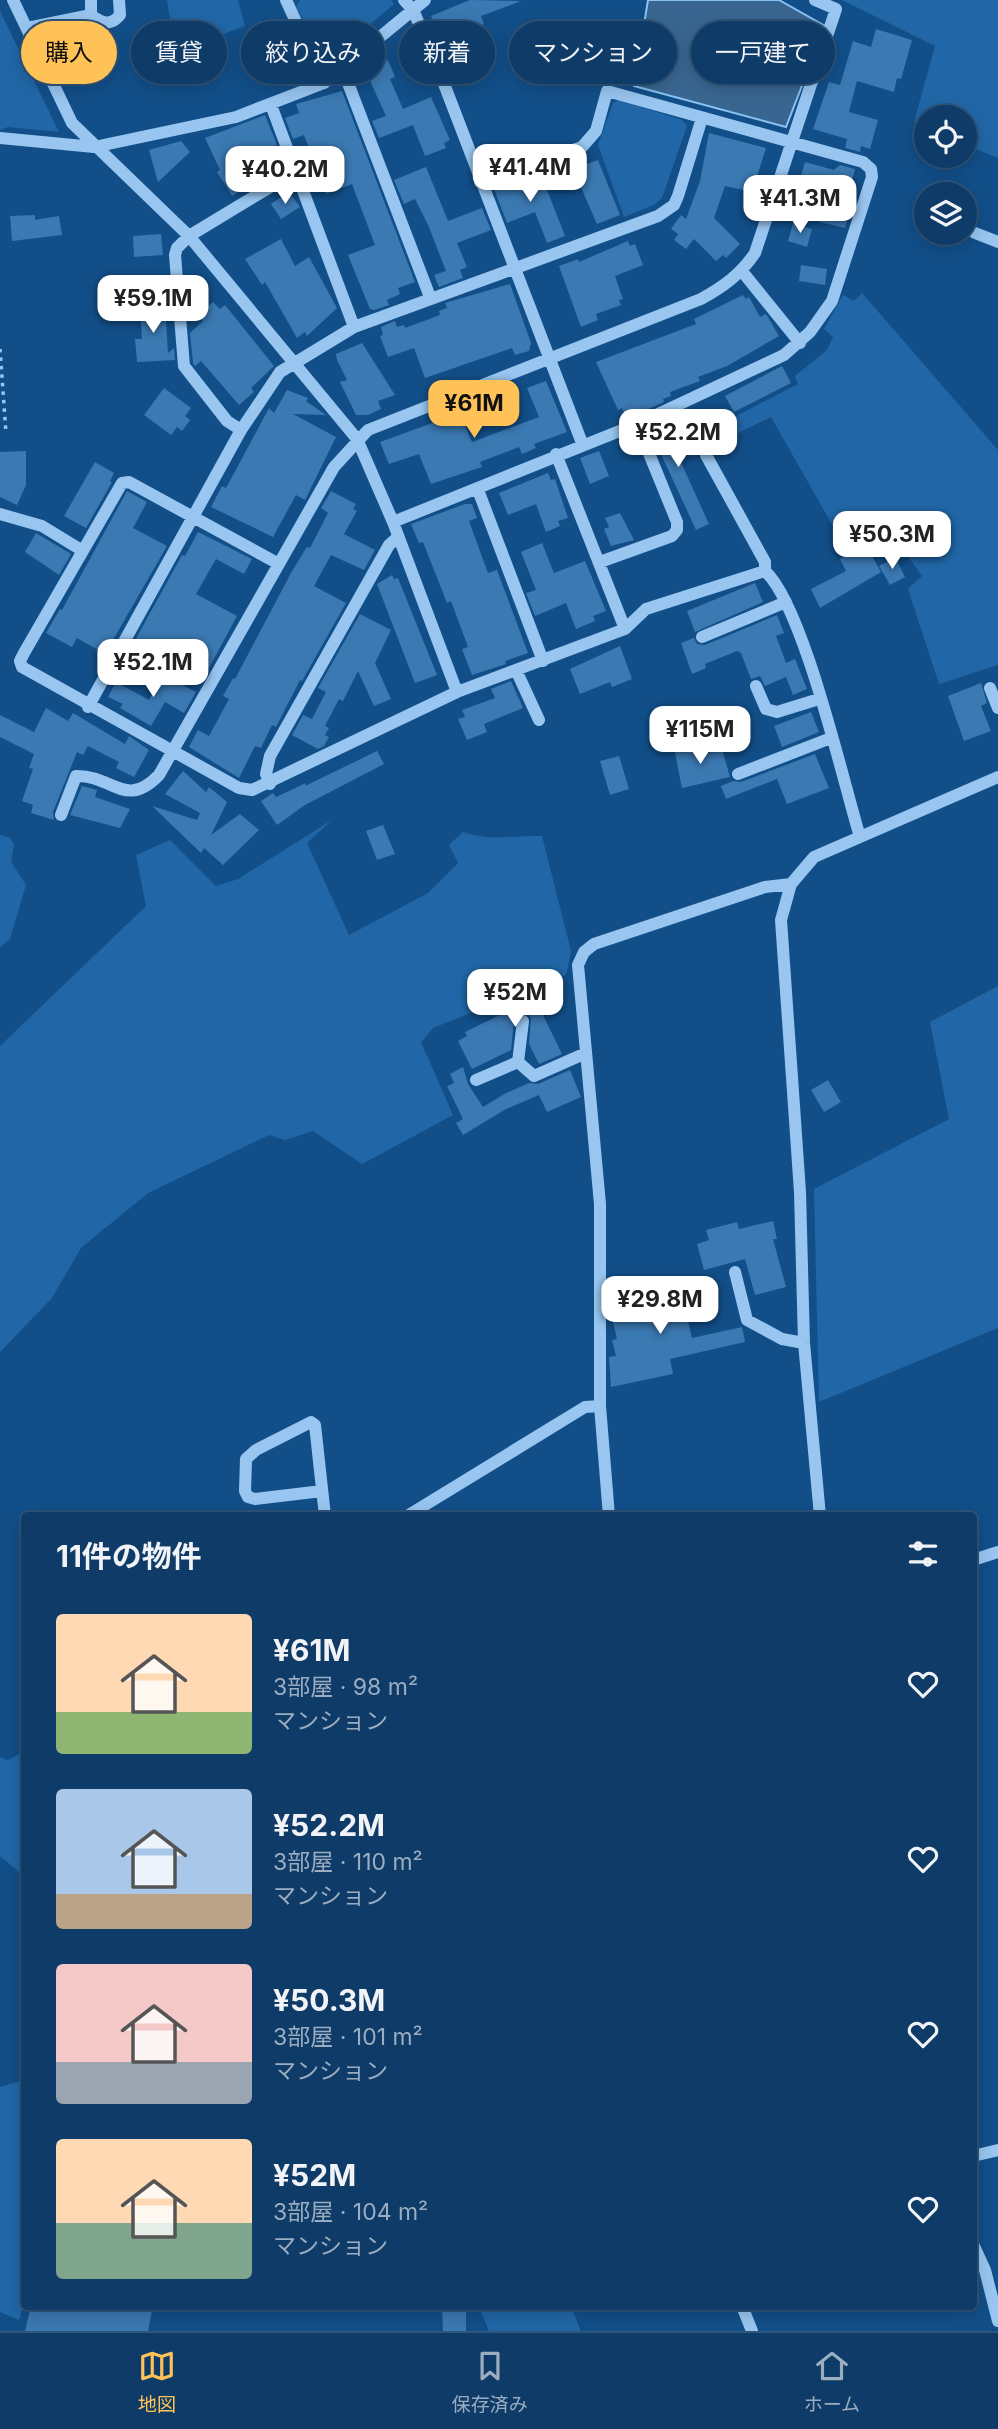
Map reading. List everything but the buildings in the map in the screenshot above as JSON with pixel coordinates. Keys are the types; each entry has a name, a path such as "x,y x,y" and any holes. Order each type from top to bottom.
{"street":[{"path":"13,0 24,21"},
{"path":"91,0 91,15"},
{"path":"61,21 91,15 102,23 116,21 120,15 119,0"},
{"path":"286,0 296,21"},
{"path":"385,28 408,5 425,0"},
{"path":"61,815 76,776 129,792 139,792 159,775 334,467 368,430 701,299 722,287 741,270 755,253 836,9 815,0"},
{"path":"408,5 436,63 512,267 582,443"},
{"path":"54,84 72,123 189,236 357,439 393,522 457,692"},
{"path":"0,138 6,136 94,147 236,117 322,84"},
{"path":"348,84 430,297"},
{"path":"393,522 478,491 556,454 636,424 784,355 800,342 832,301 872,177 871,169 863,162 607,91 596,131 582,147 480,182"},
{"path":"271,105 354,327"},
{"path":"88,706 241,430 266,388 293,361 354,327 667,211 678,196 702,118"},
{"path":"241,430 228,421 184,366 175,256 177,248 189,236 295,172"},
{"path":"977,234 998,242"},
{"path":"741,270 800,342"},
{"path":"600,562 672,536 677,530 677,522 636,424"},
{"path":"556,454 625,629"},
{"path":"706,455 765,562 765,570 773,577 799,631 860,837"},
{"path":"279,564 130,482 122,483 20,661 26,671 88,706 239,788 252,790 270,784 457,692 625,629 646,609 765,570"},
{"path":"478,491 543,661"},
{"path":"0,514 42,526 83,551"},
{"path":"270,784 266,774 270,756 389,545 398,537"},
{"path":"702,637 786,603"},
{"path":"516,670 539,720"},
{"path":"756,687 766,709 776,712 819,699"},
{"path":"990,688 998,708"},
{"path":"738,774 831,738"},
{"path":"820,1512 804,1343 800,1192 781,920 791,884 814,858 998,777"},
{"path":"609,1512 600,1406 600,1203 578,965 584,952 594,944 765,887 791,884"},
{"path":"518,1062 523,1021"},
{"path":"518,1062 534,1076 586,1053"},
{"path":"476,1080 518,1062"},
{"path":"735,1272 747,1320 782,1339 804,1343"},
{"path":"414,1512 585,1407 600,1406"},
{"path":"322,1492 256,1499 248,1497 245,1491 246,1459 256,1450 311,1422 315,1425 324,1512"},
{"path":"977,1559 998,1552"},
{"path":"977,2155 998,2150"},
{"path":"977,2250 991,2269 998,2321"},
{"path":"744,2310 752,2331"}],"path":[{"path":"0,349 6,433"}],"shaded area":[{"path":"167,0 238,0 244,21 241,21 241,27 227,33 227,21 170,21"},
{"path":"300,0 391,0 394,4 374,21 304,21 296,7"},
{"path":"648,0 779,0 816,21 691,21 691,84 803,84 786,127 634,86 677,84 677,21 645,21"},
{"path":"842,0 998,0 998,158 977,149 977,105 919,105 935,46"},
{"path":"0,11 21,54 21,84 36,84 59,132 8,127 0,130"},
{"path":"619,100 682,120 687,126 662,198 654,205 624,217 598,145 613,103"},
{"path":"862,293 998,450 998,665 939,684 908,589 922,576 882,520 842,542 771,417 695,454 686,442 798,384 795,376 827,350 833,337 824,329 843,295 854,301"},
{"path":"332,820 307,843 349,935 428,893 458,863 449,845 463,832 493,837 542,836 571,951 566,975 433,1028 421,1042 453,1115 362,1164 313,1131 285,1140 269,1135 148,1193 81,1248 52,1298 0,1352 0,1046 146,906 136,855 170,840 216,886 238,879"},
{"path":"0,835 10,838 14,845 11,862 26,885 10,939 0,947"},
{"path":"998,986 998,1328 819,1402 814,1189 949,1119 930,1022"},
{"path":"21,1754 21,1874 0,1856 0,1757 8,1760"},
{"path":"21,2081 22,2310 19,2320 0,2312 0,2087"},
{"path":"480,2310 572,2310 581,2331 489,2331"}]}
